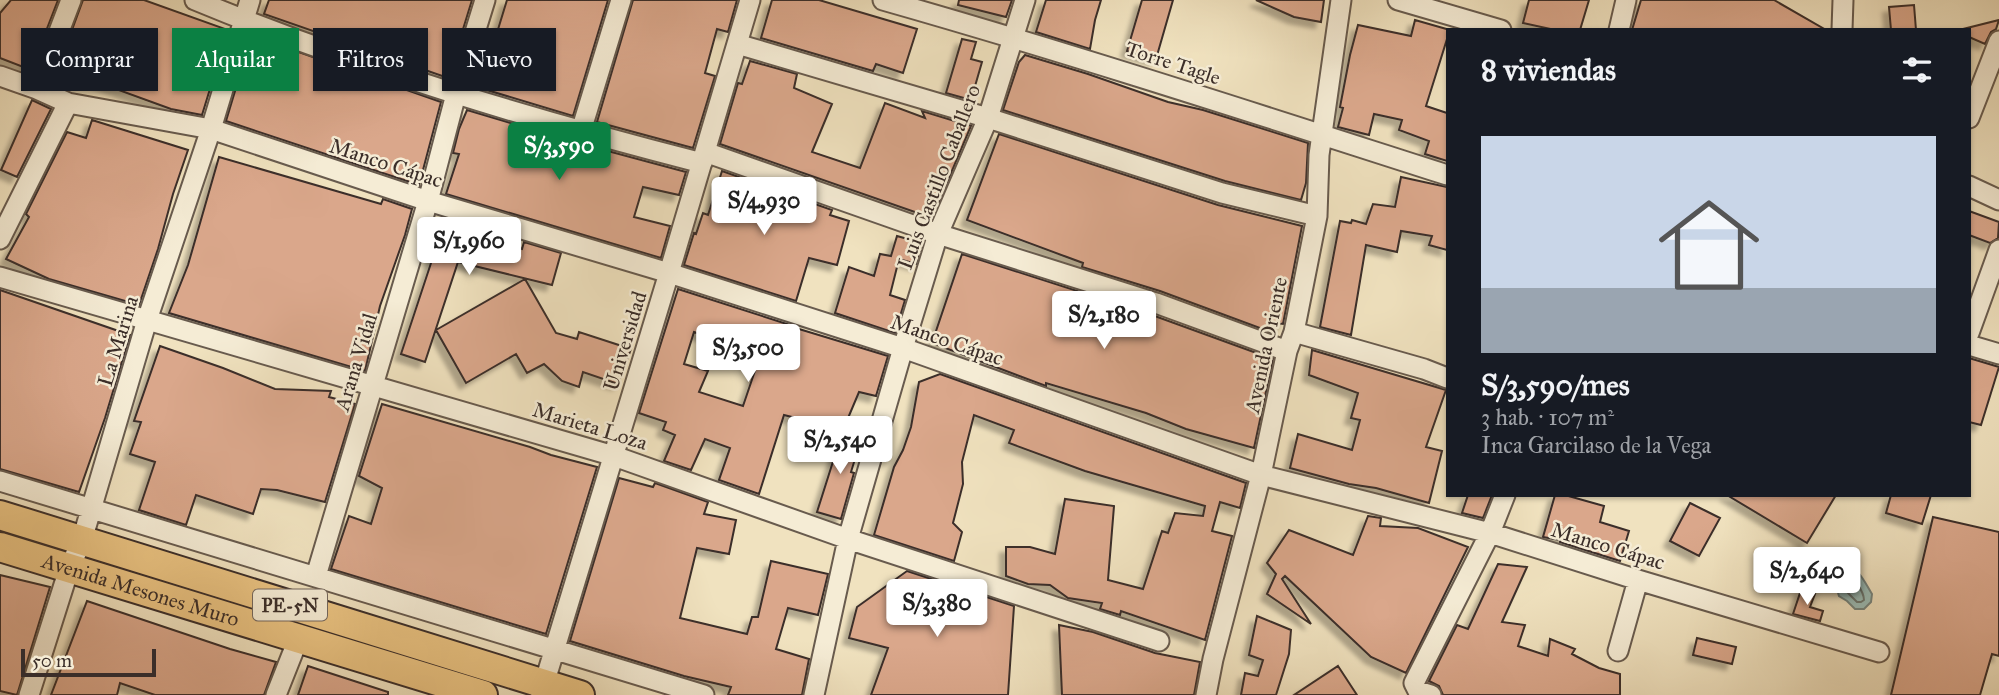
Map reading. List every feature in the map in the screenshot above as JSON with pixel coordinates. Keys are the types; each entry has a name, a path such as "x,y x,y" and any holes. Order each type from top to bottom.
{"highway":[{"name":"PE-5N","path":"0,515 542,689 580,695"},
{"name":"Avenida Mesones Muro","path":"0,547 483,695"}],"street":[{"path":"60,28 71,0"},
{"path":"195,0 244,20 456,94 580,131 703,157 1156,303 1290,341 1424,369 1446,378"},
{"name":"La Marina","path":"29,695 69,569 92,509 147,320 211,129 250,0"},
{"name":"Arana Vidal","path":"316,576 485,0"},
{"path":"580,131 621,0"},
{"name":"Universidad","path":"542,689 750,0"},
{"name":"Torre Tagle","path":"883,0 1014,37 1446,175"},
{"name":"Luis Castillo Caballero","path":"814,695 848,539 903,348 938,234 988,118 1025,0"},
{"name":"Avenida Oriente","path":"1206,695 1261,475 1317,216 1319,155 1341,0"},
{"path":"1398,0 1494,28"},
{"path":"1619,28 1626,0"},
{"path":"1842,28 1843,0"},
{"path":"1971,113 1999,41"},
{"path":"737,44 988,118 1222,193 1317,216"},
{"name":"Manco Cápac","path":"0,76 21,83"},
{"name":"Manco Cápac","path":"41,91 68,103 211,129 428,201 669,273 903,348 1261,475 1490,533 1879,652"},
{"path":"0,239 68,103"},
{"path":"1971,187 1999,200"},
{"path":"1971,327 1999,250"},
{"name":"Marieta Loza","path":"0,277 614,456 848,539 1160,641"},
{"path":"1971,346 1999,354"},
{"path":"0,481 704,695"},
{"path":"1425,693 1414,683 1490,533 1505,497"},
{"path":"1618,651 1638,580"},
{"path":"276,695 299,637"}],"water":[{"path":"1844,565 1858,572 1872,594 1871,602 1864,609 1855,609 1839,596 1833,576 1838,568"}],"building":[{"path":"11,0 58,0 47,28 21,28 21,66 0,58 0,13"},
{"path":"83,0 144,0 222,28 172,28 172,91 209,91 202,115 171,109 121,91 158,91 158,28 73,28"},
{"path":"269,0 472,0 463,28 442,28 442,76 428,71 428,28 313,28 313,31 264,14"},
{"path":"507,0 608,0 573,116 490,91 556,91 556,28 498,28"},
{"path":"633,0 737,0 728,32 717,29 705,73 715,76 693,148 597,122"},
{"path":"772,0 819,0 917,29 903,73 876,64 873,71 761,38"},
{"path":"959,0 1012,0 1006,17 958,5"},
{"path":"1046,0 1101,0 1090,49 1036,32"},
{"path":"1142,0 1173,0 1156,59 1127,51"},
{"path":"1256,0 1324,0 1321,22 1294,17"},
{"path":"1529,0 1589,0 1581,28 1546,28 1523,23"},
{"path":"1641,0 1774,0 1823,28 1633,28"},
{"path":"1914,5 1916,28 1891,28 1889,7"},
{"path":"1415,20 1446,29 1446,42 1426,106 1446,113 1446,161 1425,154 1429,141 1399,130 1402,120 1374,114 1369,135 1338,127 1358,25 1411,36"},
{"path":"1999,20 1985,44 1971,38 1971,28 1967,28"},
{"path":"962,39 976,42 971,59 982,62 971,100 946,93"},
{"path":"299,52 313,57 313,91 410,91 441,102 419,185 226,121 235,91 299,91"},
{"path":"1025,55 1168,102 1203,110 1308,143 1306,183 1301,200 1225,181 1003,110 1019,62"},
{"path":"750,61 797,74 794,88 832,104 812,152 860,168 885,103 925,118 922,111 971,126 932,218 720,144 738,83 742,84"},
{"path":"32,100 51,109 17,177 1,170"},
{"path":"467,110 686,172 679,195 643,187 634,217 670,226 661,258 446,194 459,154 453,153 459,129"},
{"path":"92,120 188,150 139,305 49,279 6,259 29,217 26,214 67,132 86,138"},
{"path":"999,134 1218,205 1302,226 1283,324 1276,323 1276,334 1160,291 1082,267 1083,263 967,220"},
{"path":"219,157 381,204 383,199 412,209 380,306 365,371 169,313 188,265"},
{"path":"722,171 832,210 830,215 849,221 837,265 809,258 796,301 684,265 703,213 708,215"},
{"path":"1401,177 1446,187 1446,250 1429,245 1432,236 1401,231 1397,252 1366,245 1351,335 1320,327 1340,221 1351,223 1352,220 1366,224 1373,204 1395,207"},
{"path":"1971,212 1999,222 1998,238 1990,243 1971,236"},
{"path":"435,225 522,249 524,242 561,253 552,285 458,262 425,362 401,354 434,254 428,250"},
{"path":"897,236 922,243 916,264 899,259 890,295 905,300 895,333 835,313 849,267 874,276 880,254 891,256"},
{"path":"962,254 1152,315 1273,359 1254,448 1186,429 1146,413 1046,383 1046,386 932,343"},
{"path":"525,279 556,333 577,339 579,332 631,349 618,384 583,372 579,387 562,381 544,364 527,373 516,354 466,383 436,330"},
{"path":"678,289 888,356 876,396 859,392 843,430 784,415 759,494 719,480 730,448 705,439 691,470 664,461 675,435 663,430 666,422 639,413","holes":["694,332 761,353 743,406 699,392 708,371 684,364"]},
{"path":"0,290 130,335 79,492 0,469"},
{"path":"160,346 275,389 331,391 329,397 355,404 325,502 277,490 261,489 253,514 196,495 186,525 139,510 155,462 130,454 141,422 134,421"},
{"path":"1312,350 1446,390 1426,447 1442,451 1429,503 1290,468 1298,434 1352,450 1360,420 1351,418 1358,393 1309,375"},
{"path":"1971,359 1999,367 1981,425 1971,422"},
{"path":"940,374 1246,483 1240,508 1220,502 1212,531 1232,536 1205,640 1121,611 1120,615 1100,609 1102,603 1068,598 1050,585 1028,584 1006,576 1006,547 1030,547 1055,554 1065,499 1114,506 1108,580 1143,589 1162,531 1168,533 1175,513 1203,516 1205,506 1085,471 1009,443 1014,430 974,415 962,462 963,484 953,523 962,532 954,561 874,535 894,467 911,427 919,382"},
{"path":"382,404 597,467 546,634 331,569 349,516 371,524 382,488 359,476"},
{"path":"843,430 862,436 841,519 817,512"},
{"path":"619,478 653,487 655,483 708,502 704,514 736,520 729,554 697,548 680,618 747,634 752,617 758,617 771,561 828,574 818,615 788,608 776,649 809,659 802,695 728,695 731,687 684,676 570,641"},
{"path":"1467,497 1491,497 1483,518 1462,513"},
{"path":"1554,497 1572,497 1604,506 1600,522 1629,531 1620,561 1560,540 1543,537"},
{"path":"1730,497 1835,497 1807,543"},
{"path":"1890,497 1930,497 1922,524 1886,513"},
{"path":"1690,503 1720,518 1699,556 1670,541"},
{"path":"1368,516 1381,518 1380,526 1418,528 1468,547 1406,673 1371,657 1285,576 1282,579 1311,624 1267,594 1276,574 1267,563 1289,530 1353,555"},
{"path":"1933,517 1999,532 1999,656 1992,654 1980,695 1891,695"},
{"path":"1498,564 1527,567 1502,622 1525,625 1518,646 1548,656 1550,639 1575,649 1572,654 1599,668 1620,674 1620,695 1443,695 1439,686 1429,681 1457,625 1468,629"},
{"path":"907,571 1014,606 1008,695 871,695 888,648 849,638 857,607"},
{"path":"0,575 50,587 17,695 0,691"},
{"path":"1801,590 1815,594 1810,607 1823,611 1820,621 1793,614"},
{"path":"87,601 276,662 264,695 155,695 120,683 117,695 51,695"},
{"path":"1257,616 1291,630 1289,654 1276,695 1241,695 1245,673 1258,676 1263,660 1249,655"},
{"path":"1059,625 1093,632 1155,653 1200,662 1194,695 1062,695"},
{"path":"1697,638 1736,647 1732,664 1693,655"},
{"path":"308,666 388,692 388,695 298,695"},
{"path":"1338,666 1357,695 1294,695"}]}
